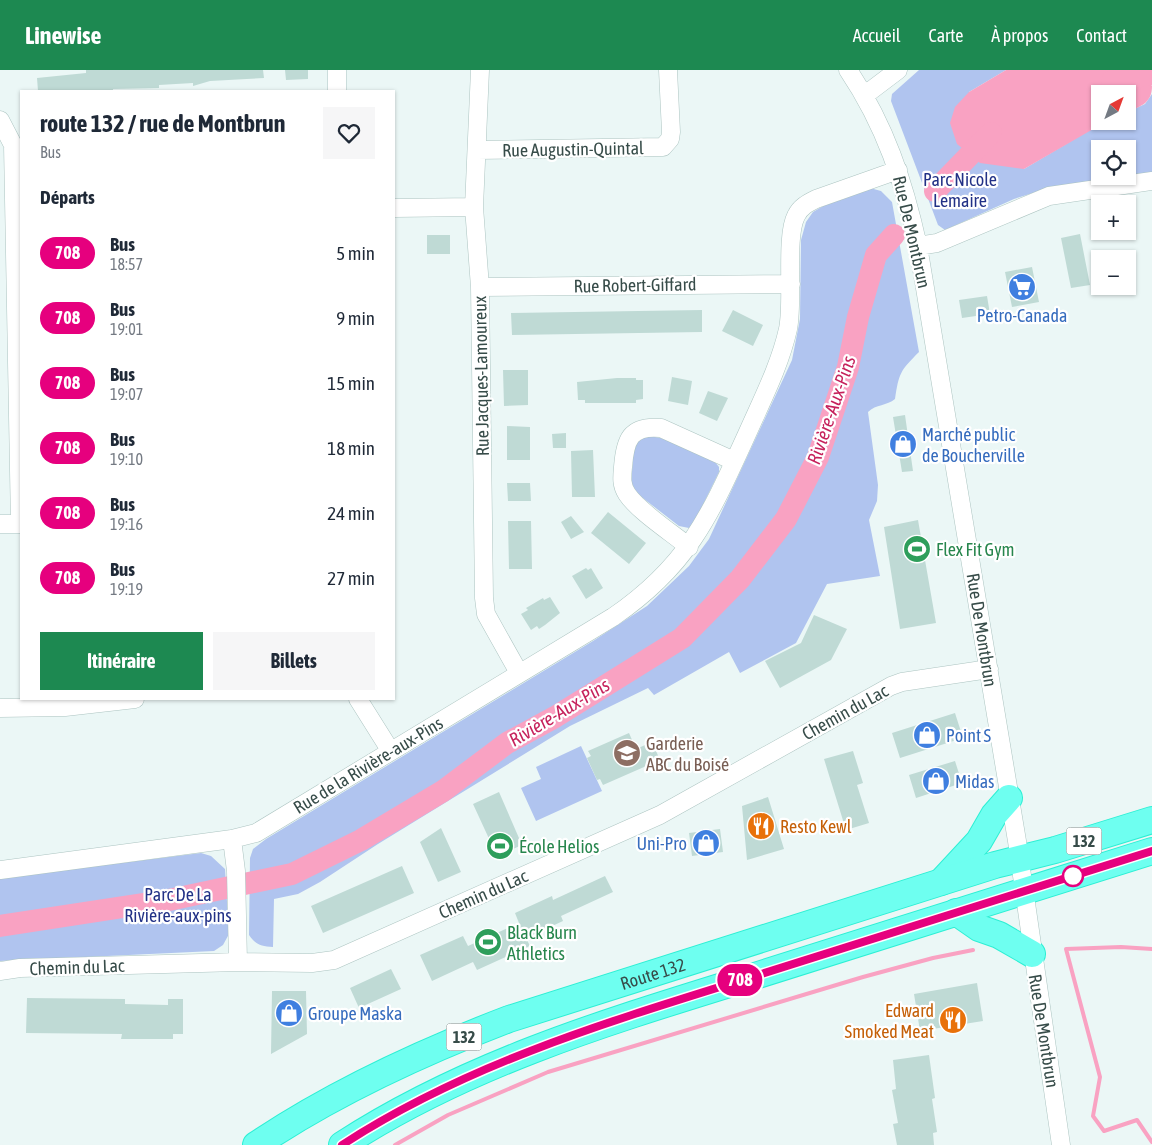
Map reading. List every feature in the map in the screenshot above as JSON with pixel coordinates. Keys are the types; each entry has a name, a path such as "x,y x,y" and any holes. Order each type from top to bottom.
{"highway":[{"path":"941,882 979,841 994,815 1009,798"},
{"name":"Route 132","path":"256,1145 365,1080 494,1025 941,882 1152,820"},
{"name":"Route 132","path":"342,1145 440,1090 540,1046 1152,851"},
{"path":"956,912 979,928 999,935 1032,954"}],"street":[{"path":"337,70 337,90"},
{"name":"Rue Jacques-Lamoureux","path":"480,70 478,150 474,207 480,287 484,606 491,625 520,673"},
{"name":"Rue Augustin-Quintal","path":"478,150 663,147 667,144 671,132 668,70"},
{"name":"Rue De Montbrun","path":"848,70 865,95 886,138 898,170 918,246 1020,860 1032,954 1061,1145"},
{"path":"865,95 898,70"},
{"path":"6,125 14,145 20,470"},
{"name":"Rue de la Rivière-aux-Pins","path":"0,870 232,840 256,833 637,600 659,581 689,547 708,518 764,397 784,344 790,312 793,224 800,210 816,199 898,170"},
{"path":"918,246 937,243 1049,196 1152,181"},
{"path":"395,208 474,207"},
{"name":"Rue Robert-Giffard","path":"480,287 791,284"},
{"path":"689,547 628,495 622,478 624,446 637,430 648,427 661,428 734,461"},
{"path":"0,524 20,524"},
{"name":"Chemin du Lac","path":"0,971 20,968 238,962 312,963 334,960 660,815 891,686 902,682 989,668"},
{"path":"0,708 65,707 126,700"},
{"path":"359,700 390,750"},
{"path":"232,840 236,871 238,962"}],"green space":[{"name":"Parc Nicole Lemaire","path":"919,70 1006,70 969,92 1024,169 1091,129 1136,130 1136,108 1145,104 1152,94 1152,173 1136,174 1136,140 1091,140 1091,181 1049,188 1014,199 945,230 938,225 891,101 892,94"},
{"path":"870,188 881,191 892,202 919,352 901,373 895,399 868,412 878,485 877,501 869,520 880,576 827,584 796,643 740,673 729,652 654,695 648,688 570,726 378,844 320,882 298,894 274,899 273,947 254,941 249,935 250,858 253,849 266,839 593,641 647,606 689,566 709,539 792,360 800,319 801,240 806,222 813,212 825,205"},
{"path":"645,436 663,438 685,445 705,455 719,467 719,472 693,525 689,528 679,526 635,492 631,486 634,443"},
{"path":"581,746 602,791 536,821 521,788 541,779 536,767"},
{"name":"Parc De La Rivière-aux-pins","path":"201,853 211,856 225,869 229,934 223,945 214,951 0,961 0,878"}],"shaded area":[{"path":"1006,70 1136,70 1152,86 1152,92 1148,100 1136,108 1136,85 1091,85 1091,130 1024,169 980,163 957,144 950,123 955,107 969,92"}],"building":[{"path":"86,70 263,70 264,78 210,81 193,86 193,83 159,85 159,88 38,90 37,78 86,73"},
{"path":"285,70 308,70 308,79 286,80"},
{"path":"1080,234 1090,285 1071,288 1061,238"},
{"path":"427,235 450,235 450,254 427,254"},
{"name":"Petro-Canada","path":"1032,267 1039,302 1012,307 1005,272"},
{"name":"Petro-Canada","path":"987,296 990,314 962,318 959,300"},
{"path":"702,310 702,332 512,335 511,313"},
{"path":"733,310 763,325 753,346 722,331"},
{"path":"503,370 528,370 528,405 504,406"},
{"path":"672,377 692,381 688,405 668,401"},
{"path":"617,378 643,380 643,399 636,400 636,403 585,403 585,400 578,400 577,382"},
{"path":"708,391 728,398 717,421 699,413"},
{"name":"Marché public de Boucherville","path":"905,415 913,471 902,472 893,417"},
{"path":"507,426 530,427 530,460 507,460"},
{"path":"566,433 566,448 553,448 552,434"},
{"path":"593,450 595,497 572,497 571,451"},
{"path":"507,483 530,483 531,501 508,501"},
{"path":"608,512 646,543 629,564 591,533"},
{"path":"571,516 584,532 571,539 561,522"},
{"path":"918,520 936,623 900,629 884,527"},
{"path":"508,521 531,521 532,569 509,569"},
{"path":"586,568 588,570 591,568 603,588 586,599 572,576"},
{"path":"550,597 560,613 539,629 537,626 531,630 521,614 528,610 526,608 543,598 544,600"},
{"path":"814,615 847,629 831,660 780,688 765,661 801,643"},
{"name":"Point S","path":"955,713 963,738 900,758 892,733"},
{"path":"629,733 636,749 652,742 660,760 603,785 600,779 597,780 587,758 591,756 588,751"},
{"path":"853,751 863,783 857,785 869,823 846,830 824,759"},
{"name":"Midas","path":"955,761 962,783 916,798 909,775"},
{"path":"499,792 522,845 497,856 473,804"},
{"name":"Resto Kewl","path":"768,797 784,849 747,860 742,806"},
{"path":"441,828 461,872 438,882 420,842"},
{"name":"Uni-Pro","path":"720,829 723,852 692,856 689,833"},
{"path":"402,866 414,893 323,933 311,906"},
{"path":"605,876 613,892 561,916 563,921 526,938 530,946 477,970 473,962 432,981 420,955 463,936 468,946 519,923 515,913 552,896 553,900"},
{"path":"391,969 401,989 359,1008 350,988"},
{"path":"977,983 983,1021 920,1031 914,994"},
{"name":"Groupe Maska","path":"272,991 306,991 307,1034 271,1054"},
{"path":"27,998 125,999 125,1004 168,1005 168,999 183,999 183,1034 173,1034 173,1039 121,1039 122,1034 26,1033"},
{"path":"929,1055 935,1098 932,1099 937,1132 933,1133 934,1145 897,1145 893,1124 898,1123 892,1090 896,1089 893,1060"}],"waterway":[{"name":"Rivière-Aux-Pins","path":"1112,81 1152,74"},
{"name":"Rivière-Aux-Pins","path":"935,191 991,133"},
{"name":"Rivière-Aux-Pins","path":"0,926 169,900 292,874 361,840 443,791 507,743 555,717 682,638 740,579 786,519 818,457 848,367 858,317 876,255 894,235"},
{"path":"1152,949 1121,947 1066,949 1100,1077 1093,1116 1104,1131 1137,1120 1152,1142"},
{"path":"395,1145 448,1115 548,1072 863,977 933,958 973,950"}],"bus line":[{"name":"708","path":"342,1145 404,1108 459,1080 562,1038 1152,851"}],"place":[{"name":"Petro-Canada","path":"1022,287"},
{"name":"Marché public de Boucherville","path":"903,444"},
{"name":"Flex Fit Gym","path":"917,549"},
{"name":"Point S","path":"927,735"},
{"name":"Garderie ABC du Boisé","path":"627,753"},
{"name":"Midas","path":"936,781"},
{"name":"Resto Kewl","path":"761,826"},
{"name":"Uni-Pro","path":"706,843"},
{"name":"École Helios","path":"500,846"},
{"name":"Black Burn Athletics","path":"488,942"},
{"name":"Groupe Maska","path":"289,1013"},
{"name":"Edward Smoked Meat","path":"953,1020"}]}
